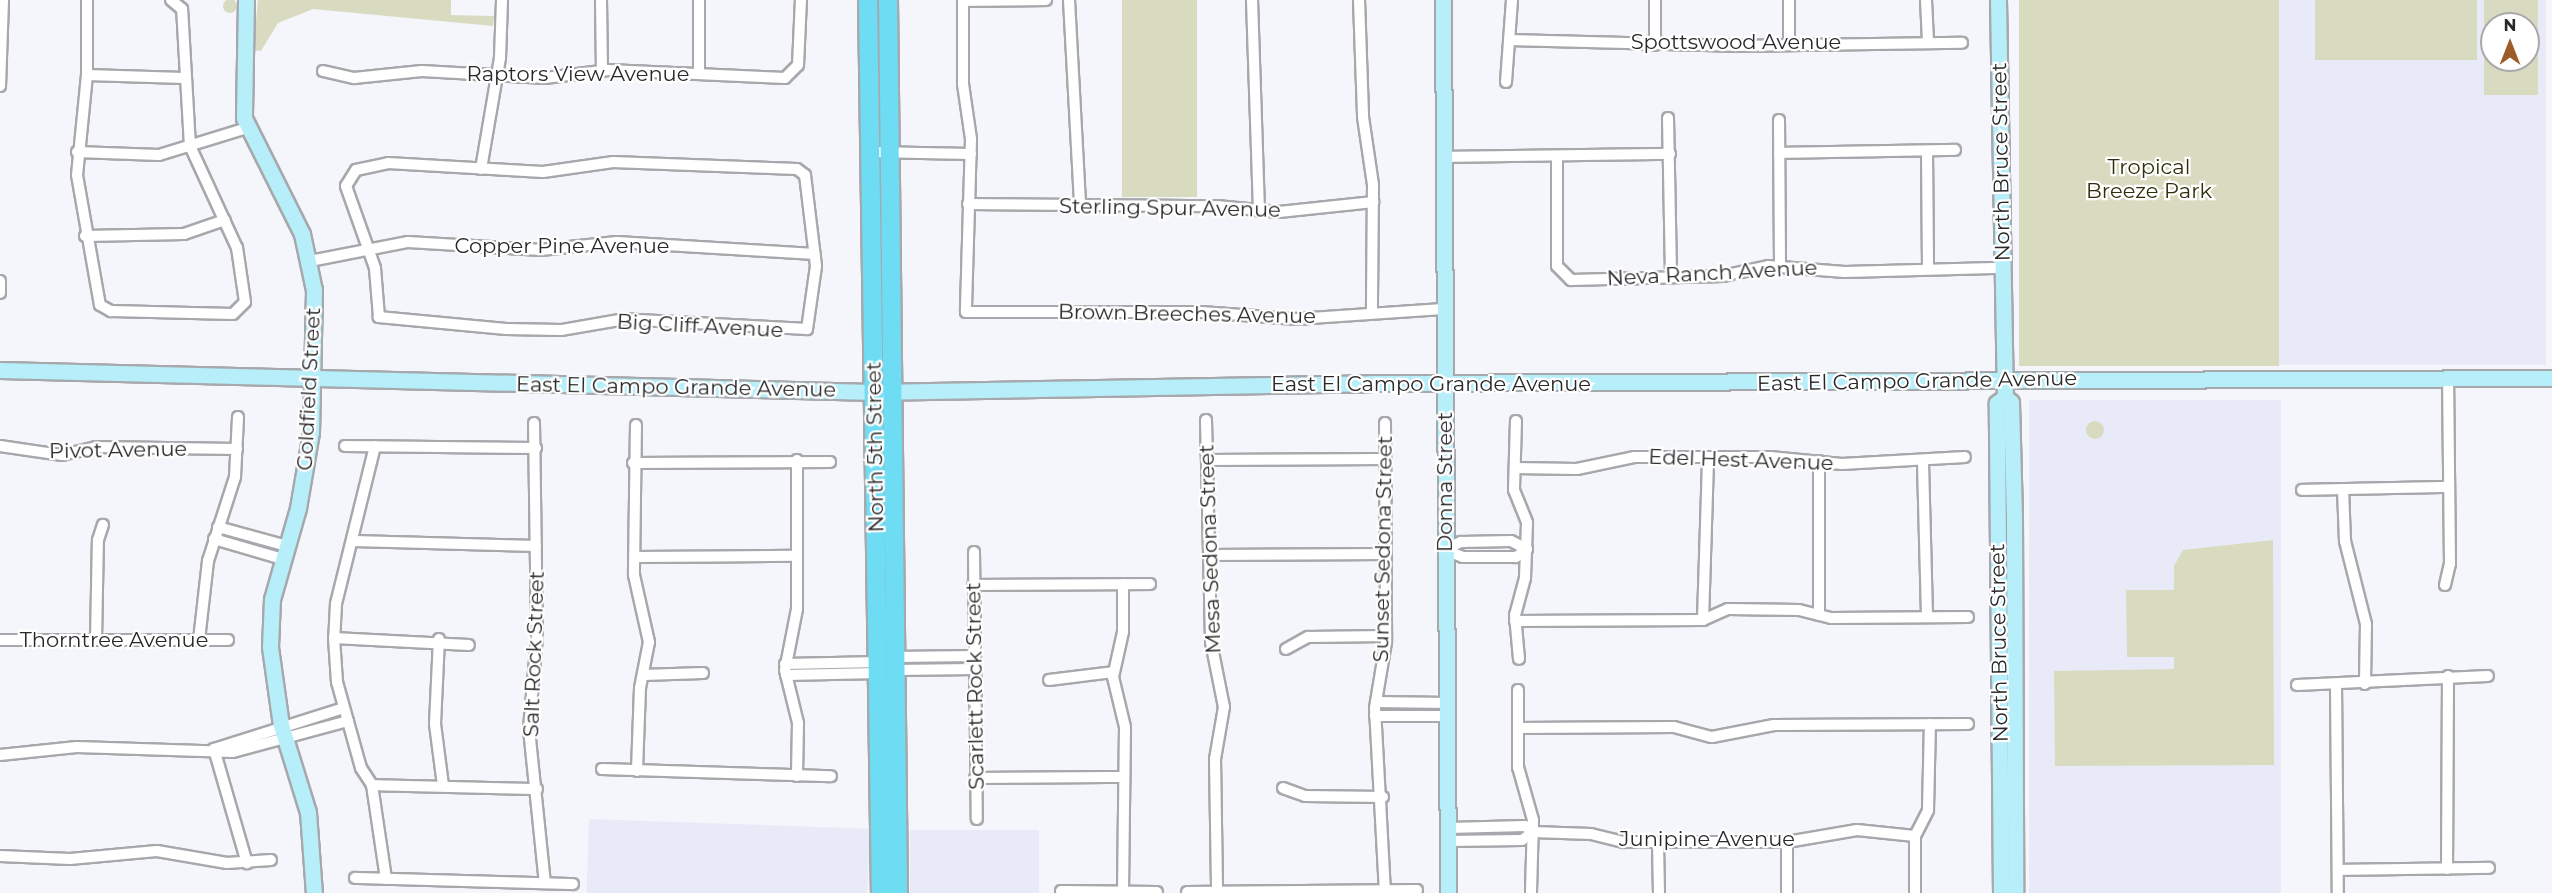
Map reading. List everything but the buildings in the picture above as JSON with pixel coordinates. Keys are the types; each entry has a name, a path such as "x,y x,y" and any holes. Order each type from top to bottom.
{"main road":[{"name":"North 5th Street","path":"868,0 880,153 893,389 881,893"},
{"name":"North 5th Street","path":"888,0 880,153 874,392 878,611 896,727 898,893"}],"street":[{"path":"0,86 3,0"},
{"path":"87,0 87,75 77,152 85,237 104,309 233,314 243,308 237,248 190,146 175,2"},
{"name":"Goldfield Street","path":"246,0 242,102 247,129 302,234 310,261 311,378 306,470 272,599 270,647 283,732 308,812 314,893"},
{"path":"481,169 497,76 502,0"},
{"path":"601,0 602,70"},
{"path":"699,0 699,74"},
{"name":"Raptors View Avenue","path":"323,71 354,78 408,71 545,78 602,70 785,78 795,72 801,0"},
{"path":"968,204 971,154 963,1 1046,0"},
{"path":"1069,0 1080,206"},
{"path":"1252,0 1259,211"},
{"path":"1359,0 1363,117 1373,201 1372,312"},
{"name":"Donna Street","path":"1443,0 1448,893"},
{"path":"1506,82 1512,0"},
{"path":"1655,0 1655,45"},
{"path":"1789,0 1789,43"},
{"path":"1926,0 1928,41"},
{"name":"North Bruce Street","path":"1998,0 2005,397"},
{"name":"Spottswood Avenue","path":"1509,40 1655,45 1928,41 1962,43"},
{"path":"87,75 184,78"},
{"path":"1668,118 1671,277"},
{"path":"1779,120 1780,265"},
{"path":"77,152 159,155 247,129"},
{"path":"1779,153 1955,150"},
{"path":"1927,151 1928,269"},
{"path":"880,153 971,154"},
{"path":"1444,157 1670,154"},
{"name":"Neva Ranch Avenue","path":"1557,156 1557,266 1565,276 1723,276 1780,265 1845,272 2003,268"},
{"path":"369,247 347,181 356,170 388,164 543,172 613,162 797,169 805,175 815,254"},
{"name":"Sterling Spur Avenue","path":"968,204 1217,206 1259,211 1373,201"},
{"name":"Brown Breeches Avenue","path":"968,204 966,312 1201,312 1296,319 1372,312 1443,309"},
{"path":"85,237 184,234 225,220"},
{"name":"Copper Pine Avenue","path":"310,261 369,247 408,242 564,250 617,242 815,254"},
{"name":"Big Cliff Avenue","path":"369,247 379,317 506,329 561,330 625,319 807,329 812,320 815,254"},
{"path":"0,281 0,293"},
{"name":"East El Campo Grande Avenue","path":"0,370 874,392 893,389 2552,378"},
{"path":"2445,585 2450,564 2448,377"},
{"name":"North Bruce Street","path":"2001,893 1997,402 2005,397"},
{"name":"North Bruce Street","path":"2005,397 2011,402 2014,518 2014,893"},
{"path":"199,640 214,539 237,449 238,417"},
{"name":"Mesa Sedona Street","path":"1206,420 1212,652 1224,707 1215,759 1217,892"},
{"path":"1516,421 1515,468 1527,549 1515,621 1519,659"},
{"name":"Salt Rock Street","path":"534,423 537,637 528,690 545,884"},
{"name":"Sunset Sedona Street","path":"1385,423 1386,636 1375,716 1383,797 1385,890"},
{"path":"636,425 633,463 635,557 649,642 643,675 637,771"},
{"name":"Pivot Avenue","path":"0,446 62,455 96,447 237,449"},
{"path":"345,446 536,448"},
{"path":"375,446 354,541 336,603 334,639 344,708 372,784 386,879"},
{"name":"Edel Hest Avenue","path":"1515,468 1577,469 1634,457 1923,463 1941,456 1965,457"},
{"path":"1703,620 1708,457"},
{"path":"1207,460 1385,459"},
{"path":"633,463 797,460 830,462"},
{"path":"797,460 797,609 786,669 798,723 798,776"},
{"path":"1819,460 1819,615"},
{"path":"1923,463 1927,617"},
{"path":"2302,490 2449,487"},
{"path":"2343,489 2345,541 2366,624 2365,684"},
{"path":"96,640 98,540 103,525"},
{"path":"218,527 285,552"},
{"path":"214,539 285,552"},
{"path":"354,541 536,546"},
{"path":"1445,550 1461,542 1511,541 1527,549"},
{"path":"1445,550 1463,557 1516,557 1527,549"},
{"name":"Scarlett Rock Street","path":"974,552 977,819"},
{"path":"1209,555 1386,554"},
{"path":"635,557 797,556"},
{"path":"1123,584 1123,632 1113,672 1125,727 1122,777 1123,892"},
{"path":"973,585 1150,584"},
{"path":"1515,621 1703,620 1728,609 1819,615 1968,616"},
{"path":"1286,649 1308,637 1386,636"},
{"path":"334,639 439,639 469,645"},
{"path":"439,639 435,724 443,786"},
{"name":"Thorntree Avenue","path":"0,640 228,640"},
{"path":"786,669 887,665 974,656"},
{"path":"887,665 974,669"},
{"path":"1049,680 1113,672"},
{"path":"643,675 703,673"},
{"path":"2447,869 2448,676"},
{"path":"2297,685 2365,684 2448,676 2488,676"},
{"path":"2336,684 2338,893"},
{"path":"1518,690 1518,767 1533,832 1531,893"},
{"path":"1376,702 1447,709"},
{"path":"0,756 77,747 214,749 233,752 344,708"},
{"path":"1375,716 1447,709"},
{"path":"283,732 348,721"},
{"path":"1915,893 1916,836 1928,810 1930,724"},
{"path":"1518,728 1674,727 1712,737 1773,725 1968,724"},
{"path":"214,749 248,863"},
{"path":"602,769 831,776"},
{"path":"975,778 1122,777"},
{"path":"372,784 537,789"},
{"path":"1283,788 1305,796 1383,797"},
{"name":"Junipine Avenue","path":"1448,834 1525,826 1533,832 1658,842 1787,842 1857,830 1916,836"},
{"path":"1658,842 1659,893"},
{"path":"1787,842 1787,893"},
{"path":"0,856 70,859 157,851 248,863 271,860"},
{"path":"2338,870 2489,868"},
{"path":"355,878 573,884"},
{"path":"1187,892 1417,890"},
{"path":"1061,891 1157,892"}],"shaded area":[{"path":"2279,0 2546,0 2546,365 2279,365"},
{"path":"2029,400 2281,400 2281,893 2029,893"},
{"path":"589,819 870,829 868,893 586,893"},
{"path":"910,830 1039,830 1039,893 910,893"}],"green space":[{"path":"230,-1 235,1 237,6 235,11 230,13 225,11 223,6 225,1"},
{"path":"258,0 451,0 451,15 494,16 493,26 313,9 278,23 261,51 253,50"},
{"path":"1122,0 1197,0 1197,197 1122,197"},
{"name":"Tropical Breeze Park","path":"2019,0 2279,0 2279,366 2019,366"},
{"path":"2315,0 2477,0 2477,60 2315,60"},
{"path":"2484,0 2538,0 2538,12 2484,12"},
{"path":"2484,72 2538,72 2538,95 2484,95"},
{"path":"2091,421 2099,421 2104,426 2102,437 2091,439 2086,434 2086,426"},
{"path":"2273,540 2274,765 2055,766 2054,671 2174,669 2174,657 2127,657 2126,590 2174,590 2174,566 2183,550"}]}
